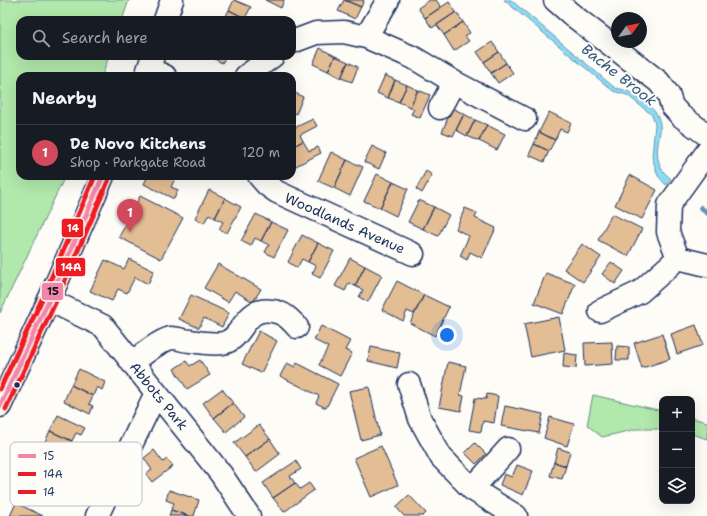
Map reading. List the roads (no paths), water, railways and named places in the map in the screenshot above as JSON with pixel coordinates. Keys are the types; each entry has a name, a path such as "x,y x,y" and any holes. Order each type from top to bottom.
{"street":[{"path":"166,16 172,0"},
{"path":"366,37 388,0"},
{"path":"555,0 577,7 659,82 668,94 672,106 681,116 707,136"},
{"path":"296,40 316,33 344,32 366,37 414,58 454,82 525,118"},
{"path":"251,72 268,60"},
{"path":"440,108 454,82"},
{"path":"678,258 668,232 669,205 704,165"},
{"path":"0,406 49,300 101,180"},
{"name":"Woodlands Avenue","path":"263,180 277,192 413,254"},
{"path":"678,258 707,265"},
{"path":"600,311 640,292 678,258"},
{"name":"Abbots Park","path":"49,300 102,326 221,474 249,516"},
{"path":"132,363 158,344 172,338 214,344 226,342 235,336 248,318 258,312 267,310 277,311 291,320 297,327"},
{"path":"409,384 420,419 440,456 472,489 516,516"},
{"path":"132,442 156,393"},
{"path":"472,489 508,449"},
{"path":"97,516 102,506"}],"water":[{"path":"504,0 511,0 615,88 633,94 653,110 660,125 657,149 658,158 661,168 671,179 666,185 658,176 652,157 655,124 652,115 627,95 613,91"}],"waterway":[{"name":"Bache Brook","path":"701,208 707,213"}],"place":[{"name":"De Novo Kitchens","path":"130,232"}]}
